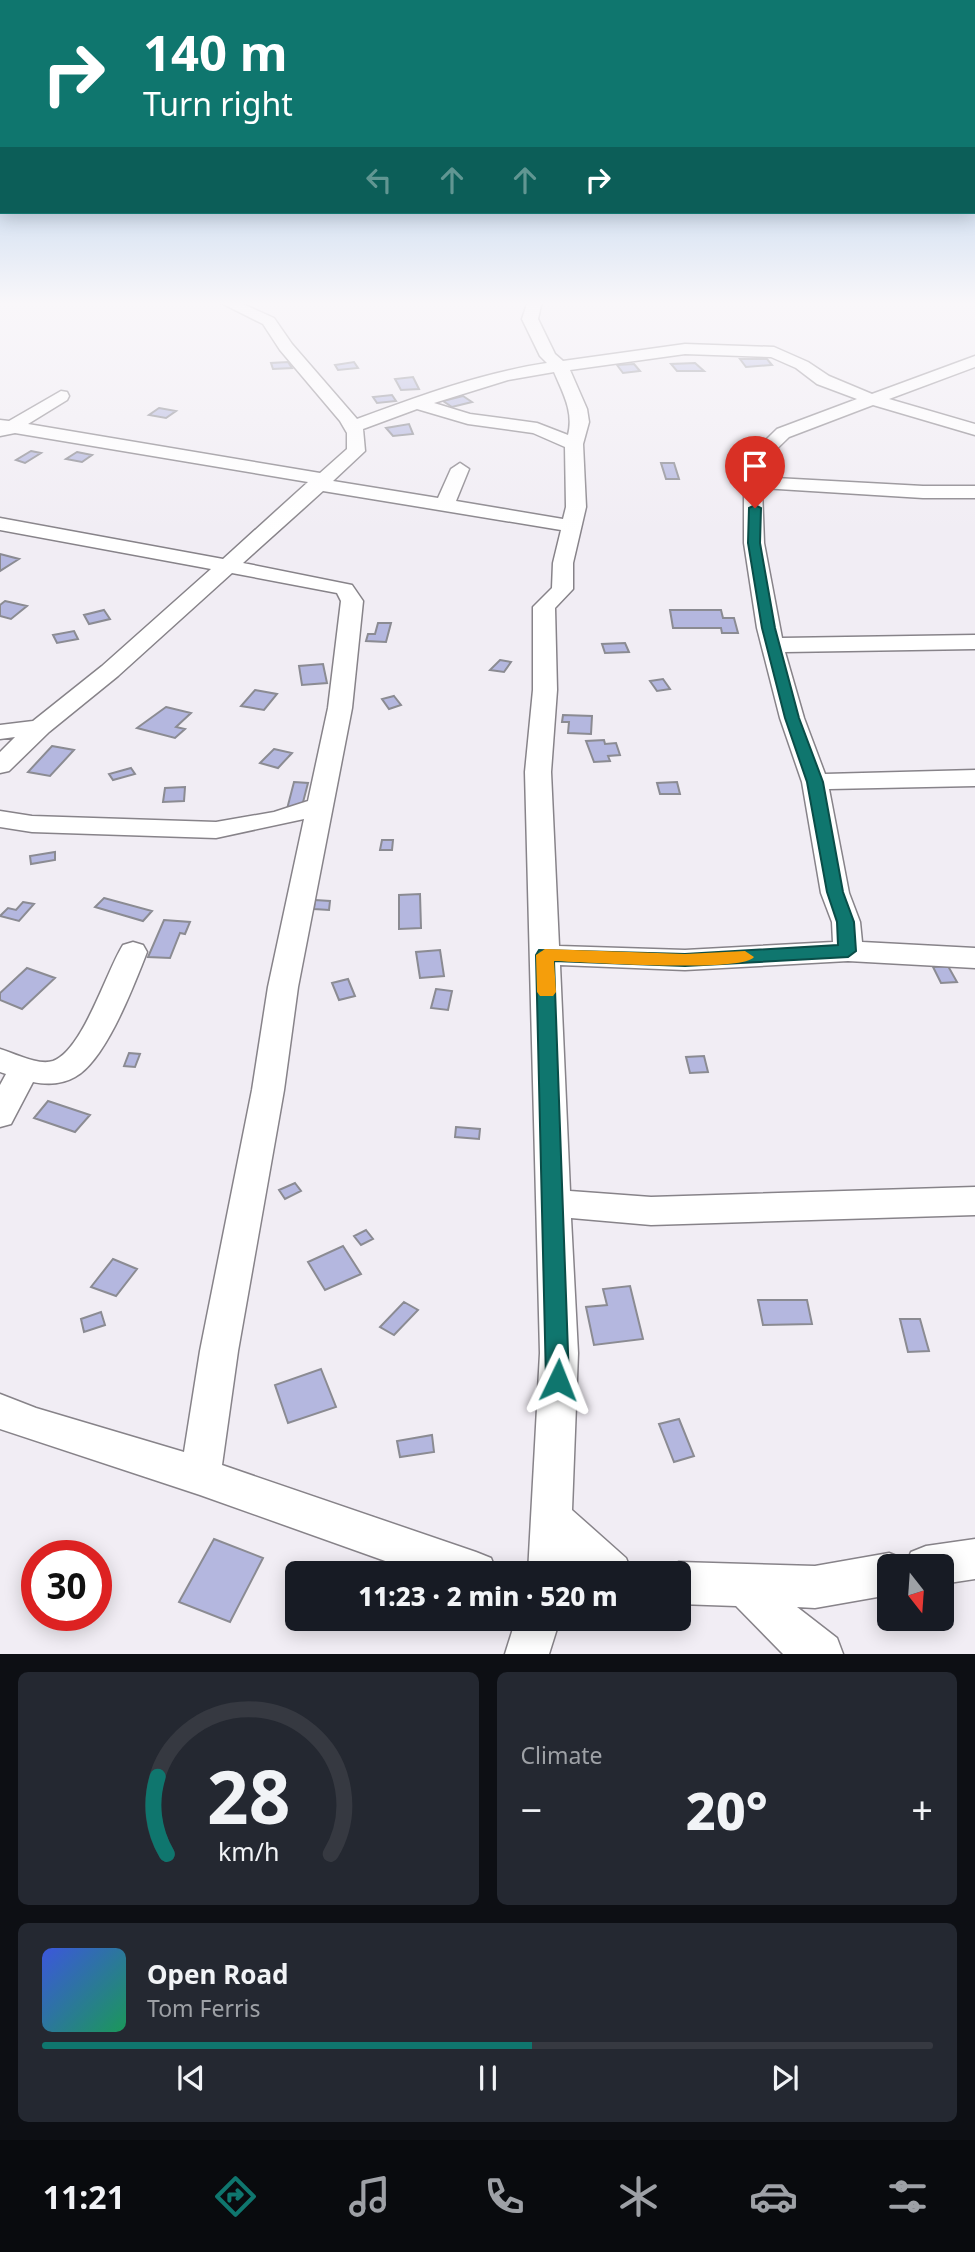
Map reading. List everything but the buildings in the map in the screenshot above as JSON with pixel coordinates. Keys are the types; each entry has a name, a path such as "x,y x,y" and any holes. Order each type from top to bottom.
{"street":[{"path":"0,766 40,727 110,671 356,451 358,442 353,427 315,378"},
{"path":"353,427 494,378"},
{"path":"549,1561 559,1353 538,772 545,690 544,607 562,589 563,563 576,507 574,444 580,422 578,409 564,378"},
{"path":"820,378 873,400 975,430"},
{"path":"848,951 846,922 835,892 815,782 792,718 774,645 754,543 755,508 746,468 775,438 930,378"},
{"path":"4,429 61,396"},
{"path":"415,404 468,419 537,428 574,444"},
{"path":"4,429 571,526"},
{"path":"445,505 460,469"},
{"path":"750,482 923,492 975,492"},
{"path":"0,524 324,584 345,589 352,601 340,708 316,818 219,1351 200,1476"},
{"path":"774,645 975,642"},
{"path":"0,732 40,727"},
{"path":"815,782 975,778"},
{"path":"0,819 32,824 216,830 278,819 316,818"},
{"path":"545,955 685,960 848,951 975,958"},
{"path":"0,1115 12,1064 50,1072 63,1070 77,1059 112,1002 133,952"},
{"path":"554,1203 651,1211 975,1201"},
{"path":"0,1411 32,1424 200,1476 442,1561"},
{"path":"551,1518 598,1561"},
{"path":"954,1562 975,1559"},
{"path":"691,1584 815,1587 877,1576"},
{"path":"748,1587 778,1620 802,1642 821,1654"},
{"path":"527,1654 534,1631"}],"slow traffic":[{"path":"546,992 545,955 685,960 745,957"}],"route":[{"path":"558,1380 545,955 685,960 848,951 846,922 835,892 815,782 792,718 768,628 754,543 755,508"}]}
